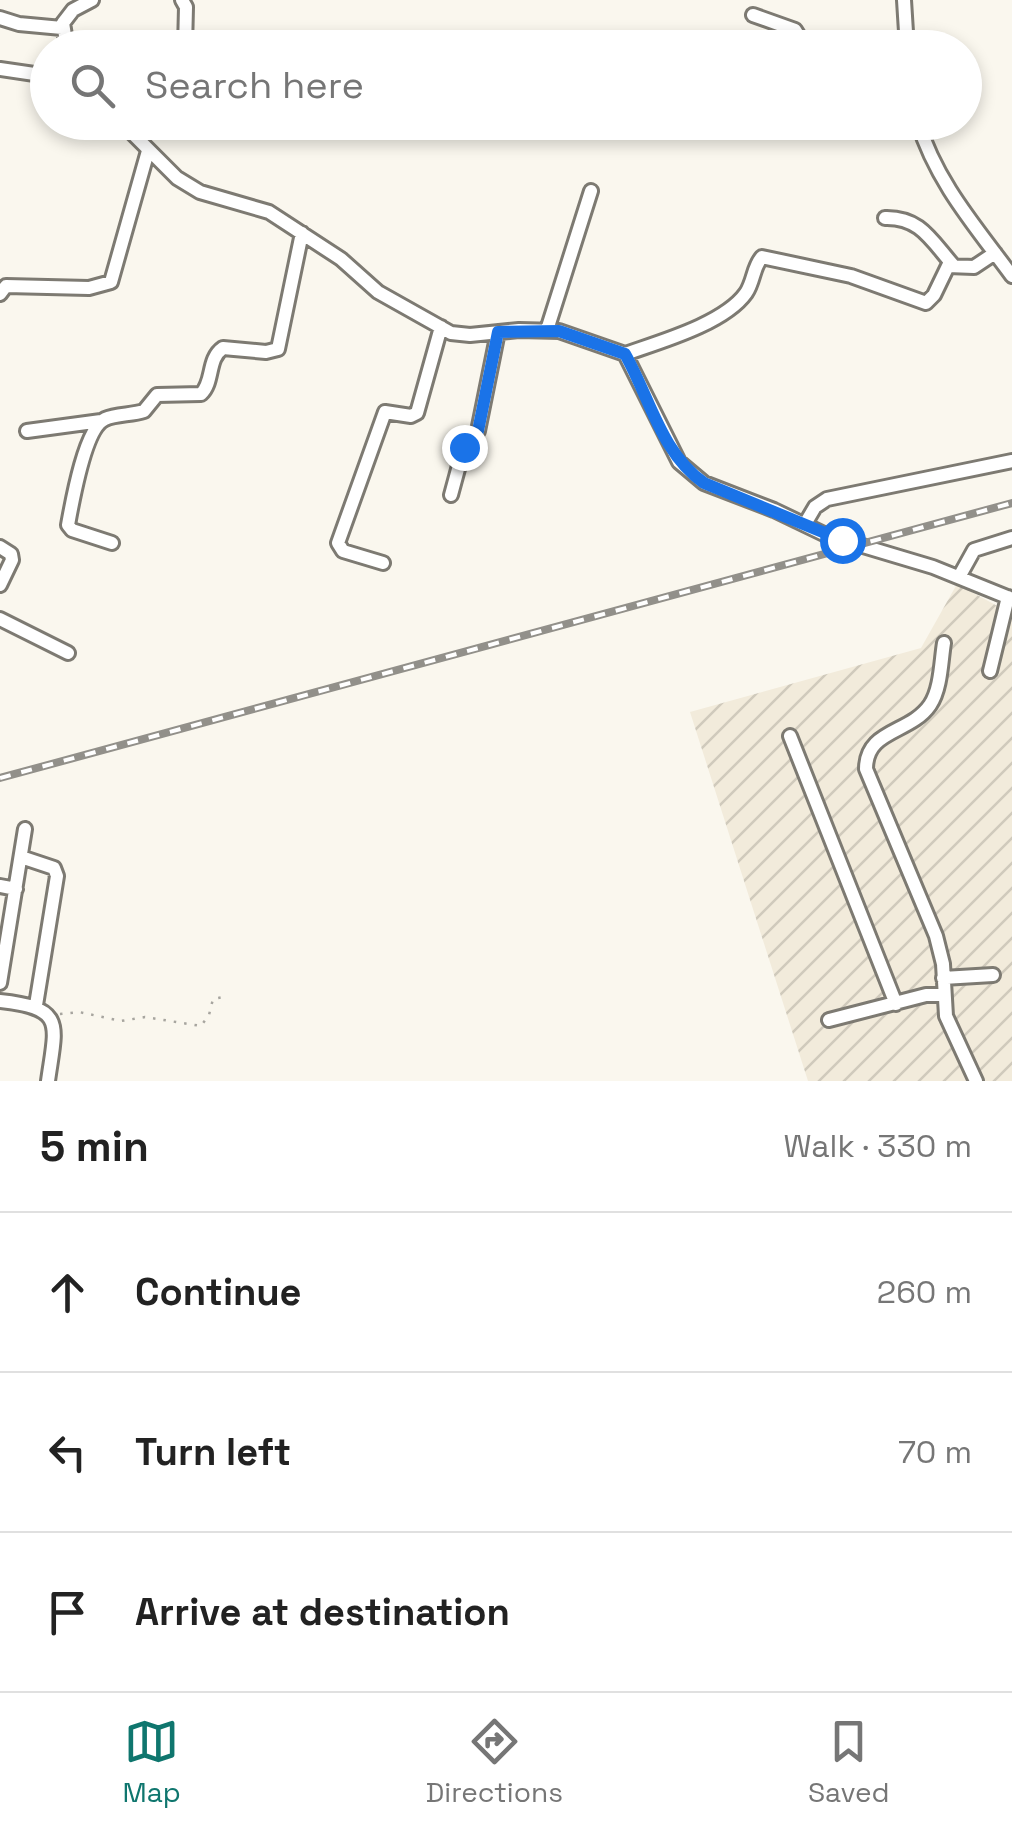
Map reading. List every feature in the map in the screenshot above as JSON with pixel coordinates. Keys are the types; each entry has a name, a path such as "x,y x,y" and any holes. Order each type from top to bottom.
{"street":[{"path":"0,18 62,28 73,10 92,0"},
{"path":"182,0 186,6 185,30"},
{"path":"904,0 906,30"},
{"path":"753,15 795,30"},
{"path":"0,68 30,73"},
{"path":"138,140 177,178 200,192 269,212 341,259 378,292 441,328 461,335 547,330 625,354 665,438 688,472 704,483 826,535 958,577 1010,598 990,670"},
{"path":"925,140 954,199 1012,276"},
{"path":"0,294 6,286 89,288 111,282 148,151"},
{"path":"547,330 591,191"},
{"path":"884,218 900,218 915,224 953,264 974,267 995,253"},
{"path":"27,431 144,411 157,395 200,394 208,386 214,358 223,348 266,352 278,348 302,233"},
{"path":"625,354 677,338 738,301 762,257 837,272 921,303 930,301 945,270 953,264"},
{"path":"383,563 343,551 338,543 384,412 418,414 441,328"},
{"path":"451,495 466,443 478,431 498,332"},
{"path":"101,421 87,450 68,524 72,530 112,543"},
{"path":"806,524 815,507 827,499 1012,460"},
{"path":"958,577 974,550 1012,538"},
{"path":"0,546 12,560 0,585"},
{"path":"0,619 68,652"},
{"path":"944,642 932,704 917,720 872,745 866,754 866,769 936,936 951,1031 976,1081"},
{"path":"790,736 896,1004"},
{"path":"0,983 25,829"},
{"path":"20,857 48,864 56,876 36,1004"},
{"path":"0,886 16,889"},
{"path":"944,978 992,975"},
{"path":"829,1020 926,995 944,995"},
{"path":"0,1001 36,1004 50,1017 54,1029 48,1081"}],"path":[{"path":"50,1017 79,1012 121,1021 145,1018 201,1026 213,1000 228,996"}],"shaded area":[{"path":"957,584 1012,614 1012,1081 808,1081 690,712 921,648"}],"railway":[{"path":"0,778 1012,503"}],"route":[{"path":"464,447 478,431 498,332 559,331 625,354 665,438 688,472 704,483 842,540"}]}
